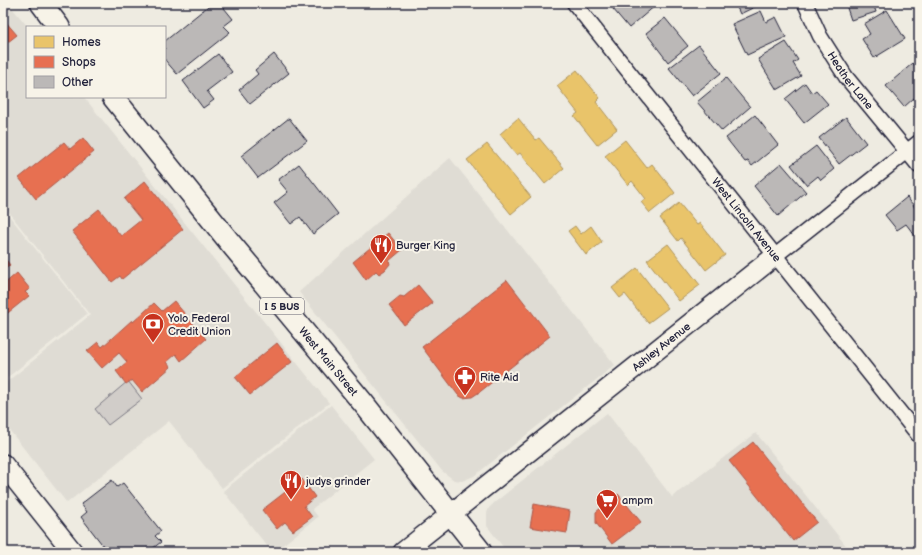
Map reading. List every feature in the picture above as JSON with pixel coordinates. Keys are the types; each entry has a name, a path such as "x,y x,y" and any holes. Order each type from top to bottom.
{"main road":[{"path":"41,3 58,26"},
{"name":"West Main Street","path":"114,98 228,241 364,404 482,552"}],"street":[{"name":"West Lincoln Avenue","path":"574,3 919,436"},
{"name":"Heather Lane","path":"805,3 820,36 846,77 919,166"},
{"name":"Ashley Avenue","path":"403,552 919,142"},
{"path":"3,464 73,552"}],"shaded area":[{"path":"3,3 8,3 27,26 26,98 85,98 329,403 222,488 169,421 67,503 3,422 3,385 90,315 3,205"},
{"path":"450,158 615,365 474,476 462,481 454,480 442,471 299,292"},
{"path":"3,208 87,314 3,381"},
{"path":"128,381 142,399 108,425 95,409"},
{"path":"331,405 374,459 312,509 318,517 274,552 272,552 223,491"},
{"path":"607,413 672,497 756,433 851,552 507,552 487,526 487,513 489,508"}],"building: Homes":[{"path":"577,70 600,98 596,102 617,129 597,145 574,116 578,113 557,86"},
{"path":"518,118 536,140 539,138 564,168 545,184 520,153 517,155 500,134"},
{"path":"625,140 647,168 652,164 675,193 650,213 641,202 646,199 632,181 628,185 605,156"},
{"path":"487,144 531,197 511,214 467,160"},
{"path":"679,203 697,225 700,223 725,255 706,270 681,238 678,241 660,218"},
{"path":"575,226 581,234 591,226 602,242 586,255 568,231"},
{"path":"668,244 700,285 679,301 647,260"},
{"path":"637,268 668,308 648,323 625,294 620,298 612,288"}],"building: Shops":[{"path":"5,21 17,35 3,46 3,23"},
{"path":"83,138 94,152 36,199 19,178 64,142 70,149"},
{"path":"145,181 183,229 122,279 120,276 112,282 72,231 99,209 121,236 141,220 124,199"},
{"path":"388,233 402,250 389,261 390,264 385,270 379,274 376,271 366,280 353,262"},
{"path":"3,256 10,265 3,271"},
{"path":"17,273 30,289 25,292 29,296 4,316 3,285"},
{"path":"507,280 550,336 481,391 472,397 463,398 458,395 422,347"},
{"path":"418,285 433,303 404,325 389,305 400,296 404,297"},
{"name":"Yolo Federal Credit Union","path":"174,301 206,339 181,361 176,354 167,362 171,367 142,392 132,380 126,384 116,371 127,362 119,353 102,368 87,351 98,342 102,347 132,320 133,322 154,303 162,311"},
{"path":"277,343 292,362 250,395 235,377"},
{"path":"753,442 817,522 793,541 729,461"},
{"name":"judys grinder","path":"302,479 315,497 304,506 312,517 293,531 285,522 277,529 262,510"},
{"path":"618,494 641,522 612,544 596,523 596,512"},
{"path":"534,504 570,511 567,533 530,527"}],"building: Other":[{"path":"212,3 220,3 233,19 224,26 230,32 177,74 166,61 166,40"},
{"path":"608,3 655,3 656,5 629,28"},
{"path":"735,3 763,3 740,14"},
{"path":"841,3 873,3 876,12 851,20 846,5 842,6"},
{"path":"887,10 905,39 874,58 862,39 870,34 864,24"},
{"path":"761,11 766,22 776,17 786,37 747,55 732,24"},
{"path":"665,18 688,46 668,62 646,33"},
{"path":"786,42 798,60 793,63 801,76 777,90 758,59"},
{"path":"699,45 721,73 692,96 669,68"},
{"path":"218,54 232,72 207,91 214,100 203,108 183,81"},
{"path":"274,54 289,73 250,104 239,90 258,74 255,70"},
{"path":"913,63 919,71 919,103 914,98 904,107 886,86"},
{"path":"726,78 750,107 722,131 697,102"},
{"path":"805,83 812,93 816,90 828,104 804,123 785,99"},
{"path":"755,115 778,145 752,166 748,161 745,162 726,138"},
{"path":"846,117 866,143 839,164 819,138"},
{"path":"289,118 307,141 258,178 241,156"},
{"path":"816,146 834,169 821,180 818,176 807,185 791,165"},
{"path":"781,163 806,192 778,216 754,186"},
{"path":"299,164 338,214 313,234 300,217 291,224 274,203 288,192 278,180"},
{"path":"907,197 916,209 919,207 919,241 906,224 897,230 885,215"},
{"path":"112,480 117,487 123,483 161,531 155,536 161,542 148,552 108,552 81,517 87,512 81,504"}],"place":[{"name":"Burger King","path":"381,264"},
{"name":"Yolo Federal Credit Union","path":"153,344"},
{"name":"Rite Aid","path":"465,396"},
{"name":"judys grinder","path":"291,500"},
{"name":"ampm","path":"607,520"}]}
